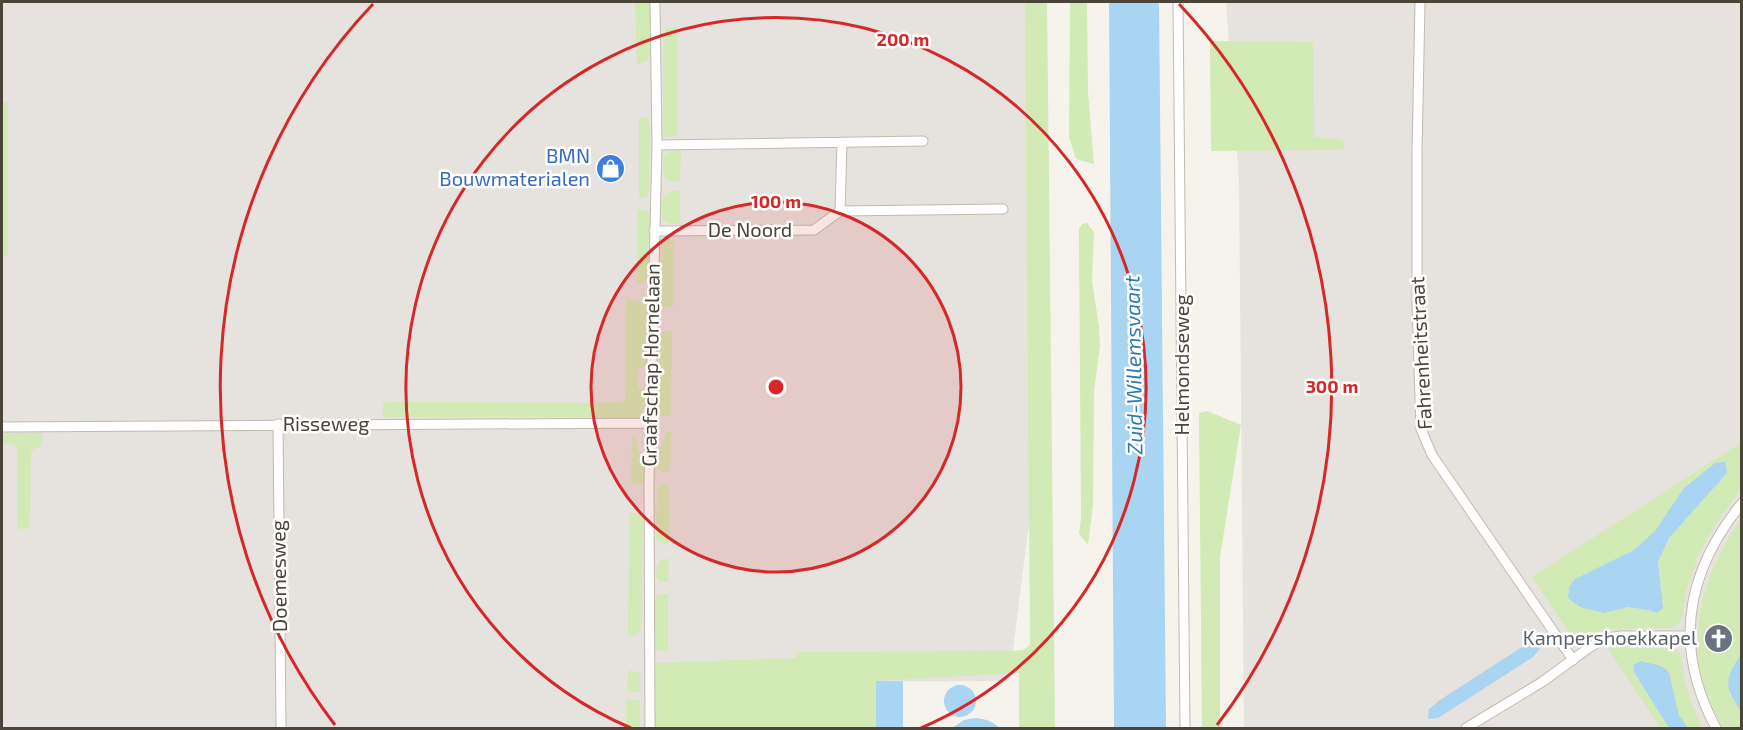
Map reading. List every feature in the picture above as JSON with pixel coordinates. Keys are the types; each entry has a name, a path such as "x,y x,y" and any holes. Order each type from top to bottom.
{"street":[{"name":"Graafschap Hornelaan","path":"650,729 650,423 657,145 655,2"},
{"name":"Helmondseweg","path":"1178,2 1185,729"},
{"name":"Fahrenheitstraat","path":"1420,2 1417,303 1420,429 1432,455 1573,660"},
{"path":"657,145 923,141"},
{"path":"842,142 840,212 1003,209"},
{"name":"De Noord","path":"654,231 814,230 840,212"},
{"name":"Risseweg","path":"2,427 650,423"},
{"name":"Doemesweg","path":"278,424 281,729"},
{"path":"1716,729 1707,713 1692,670 1689,636 1693,599 1706,557 1726,522 1742,503"},
{"path":"1467,729 1542,682 1604,639 1620,636 1689,636"}],"shaded area":[{"path":"2,2 1037,2 1043,413 1009,681 697,682 695,728 2,728"},
{"path":"1226,2 1741,2 1741,728 1244,728 1239,180"}],"green space":[{"path":"635,2 649,2 651,53 647,60 637,65"},
{"path":"1025,2 1047,2 1055,728 1019,728 1019,673 876,681 876,728 654,728 654,668 658,663 796,658 797,652 1011,651 1023,650 1030,645"},
{"path":"1070,2 1087,2 1088,92 1094,164 1076,159 1069,137"},
{"path":"677,27 678,136 666,137 663,133 663,35 668,28"},
{"path":"1210,41 1313,42 1314,137 1343,140 1344,150 1211,151"},
{"path":"2,102 8,102 8,256 2,256"},
{"path":"639,117 647,117 650,127 649,191 646,198 639,198"},
{"path":"681,150 680,181 669,181 663,173 665,156 667,153"},
{"path":"670,191 680,191 680,224 668,223 663,219 662,199"},
{"path":"638,210 646,210 649,215 648,277 644,283 637,283"},
{"path":"1087,223 1094,232 1092,281 1100,346 1094,391 1093,505 1088,545 1079,534 1081,518 1079,229 1082,224"},
{"path":"674,239 673,307 663,307 660,305 661,245"},
{"path":"626,299 644,302 647,308 646,365 638,370 638,387 646,390 645,408 639,417 383,417 383,402 625,402"},
{"path":"664,331 672,331 671,415 660,416 658,414 660,337"},
{"path":"1207,411 1241,425 1220,557 1220,728 1202,728 1199,413"},
{"path":"667,432 671,432 670,472 662,472 658,469 657,458"},
{"path":"2,433 42,433 42,445 31,451 30,527 27,529 19,529 17,525 17,447 2,444"},
{"path":"632,435 636,435 637,447 643,461 643,483 631,484"},
{"path":"1741,443 1741,488 1700,552 1686,591 1682,620 1673,628 1608,629 1582,641 1569,633 1532,577","holes":["1727,473 1669,538 1658,562 1663,608 1657,613 1628,607 1604,613 1568,598 1569,587 1575,579 1634,550 1655,531 1683,488"]},
{"path":"661,484 669,484 669,545 658,541 656,536 657,489"},
{"path":"630,513 643,513 641,631 635,636 628,636"},
{"path":"1741,519 1741,654 1734,666 1729,693 1741,711 1741,728 1723,728 1704,684 1698,656 1698,635 1704,594 1711,574 1719,555"},
{"path":"661,559 669,559 668,582 660,582 656,576 657,565"},
{"path":"659,594 668,594 668,650 659,651 654,646 654,599"},
{"path":"1669,643 1681,655 1684,680 1702,728 1688,728 1682,720 1665,671 1652,664 1642,662 1635,664 1633,665 1634,672 1669,728 1661,728 1607,647"},
{"path":"628,670 640,673 640,692 627,691"},
{"path":"626,699 640,700 640,728 626,728"}],"water":[{"name":"Zuid-Willemsvaart","path":"1109,2 1159,2 1166,728 1114,728"},
{"path":"1725,462 1727,473 1669,538 1658,562 1663,608 1657,613 1628,607 1604,613 1580,607 1568,598 1569,587 1575,579 1634,550 1655,531 1683,489 1715,463"},
{"path":"1538,639 1542,643 1533,657 1438,718 1428,719 1429,709 1440,700"},
{"path":"1741,654 1741,711 1731,695 1728,683 1731,670"},
{"path":"1641,661 1660,666 1669,673 1679,715 1688,728 1669,728 1634,672 1633,665"},
{"path":"876,681 903,681 903,728 876,728"},
{"path":"960,685 971,690 976,701 971,712 960,717 949,712 944,701 949,690"},
{"path":"975,718 988,721 999,728 952,728 964,720"}],"place":[{"name":"BMN Bouwmaterialen","path":"611,168"},
{"name":"Kampershoekkapel","path":"1718,638"}]}
